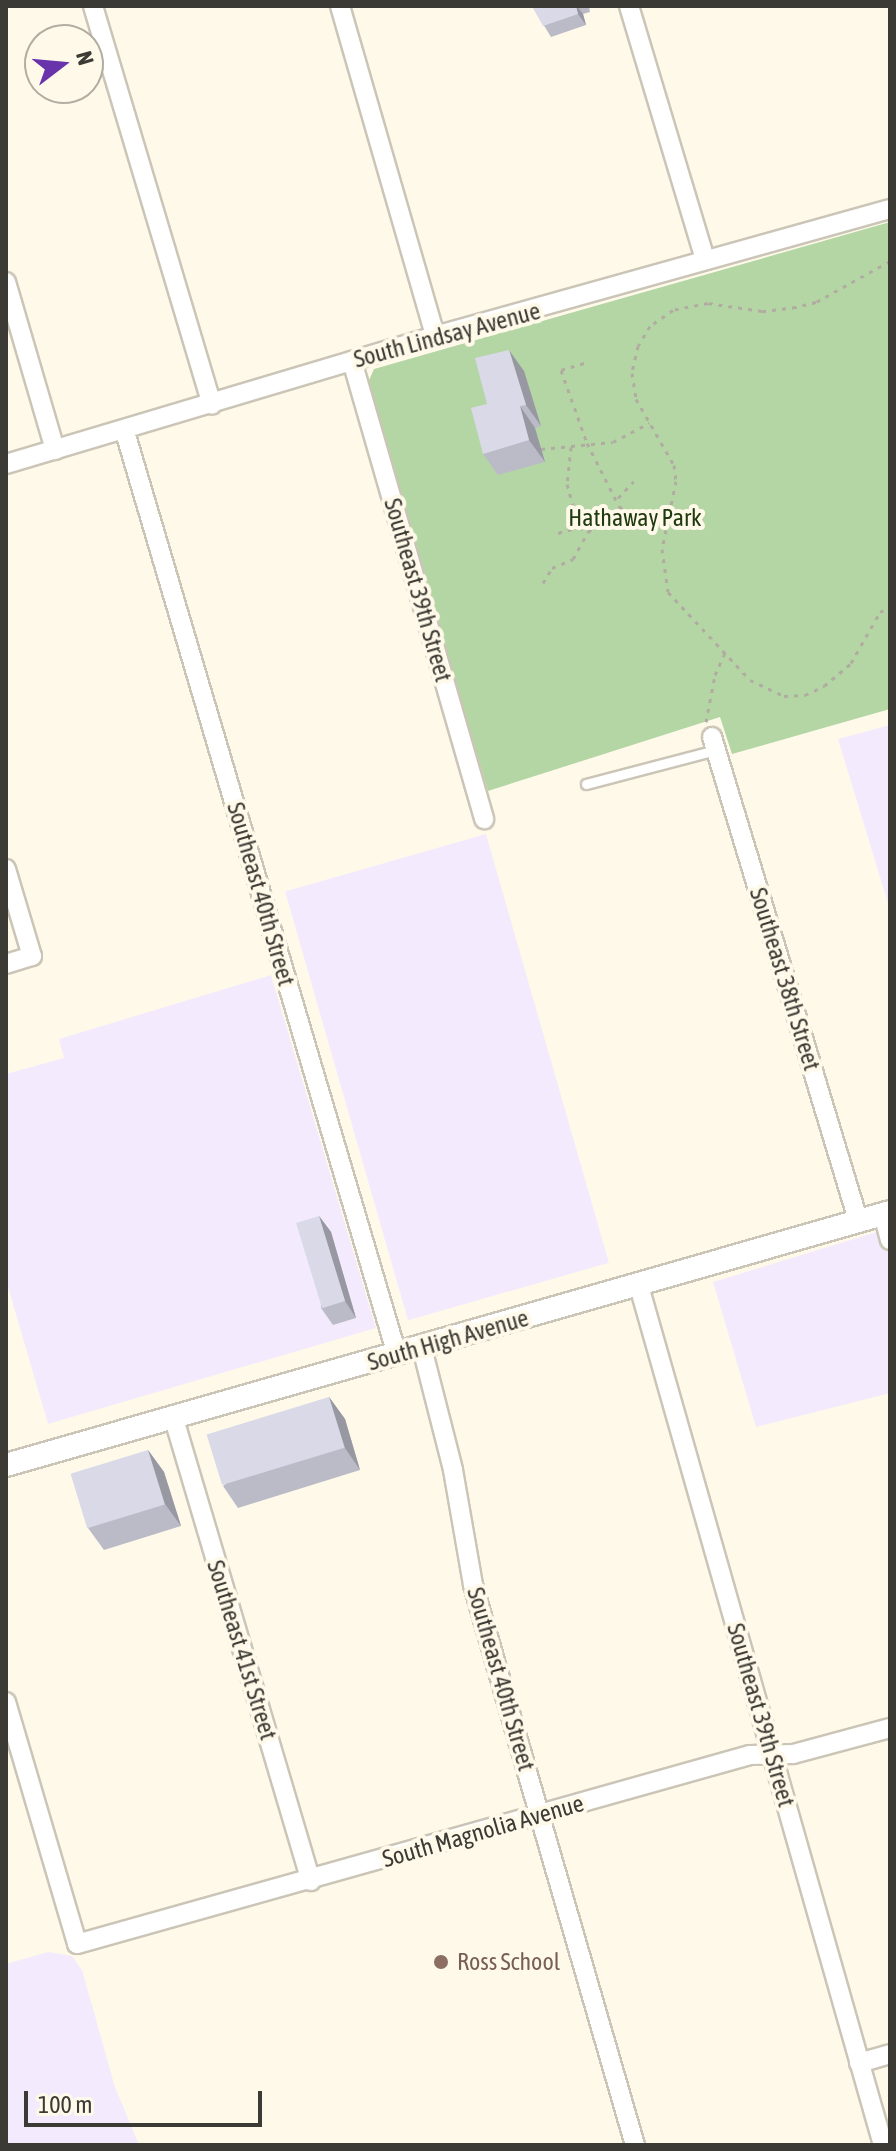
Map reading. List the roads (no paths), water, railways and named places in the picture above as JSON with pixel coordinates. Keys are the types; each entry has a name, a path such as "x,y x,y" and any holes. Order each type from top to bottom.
{"street":[{"path":"93,6 212,405"},
{"path":"340,6 435,336"},
{"path":"629,6 705,260"},
{"name":"South Lindsay Avenue","path":"6,464 125,432 435,336 890,209"},
{"path":"6,282 55,450"},
{"name":"Southeast 39th Street","path":"352,361 484,819"},
{"name":"Southeast 40th Street","path":"125,432 397,1355"},
{"name":"Southeast 38th Street","path":"714,743 858,1220"},
{"path":"6,869 32,956 6,964"},
{"path":"886,1213 890,1240"},
{"name":"South High Avenue","path":"6,1465 886,1213"},
{"name":"Southeast 39th Street","path":"639,1286 883,2145"},
{"name":"Southeast 40th Street","path":"422,1348 453,1470 473,1585 635,2145"},
{"name":"Southeast 41st Street","path":"174,1419 311,1881"},
{"name":"South Magnolia Avenue","path":"6,1702 77,1944 311,1881 750,1755 793,1754 890,1728"},
{"path":"859,2063 890,2054"}],"lane":[{"path":"586,784 714,743"}],"place":[{"name":"Ross School","path":"441,1962"}],"park label":[{"name":"Hathaway Park","path":"635,518"}]}
